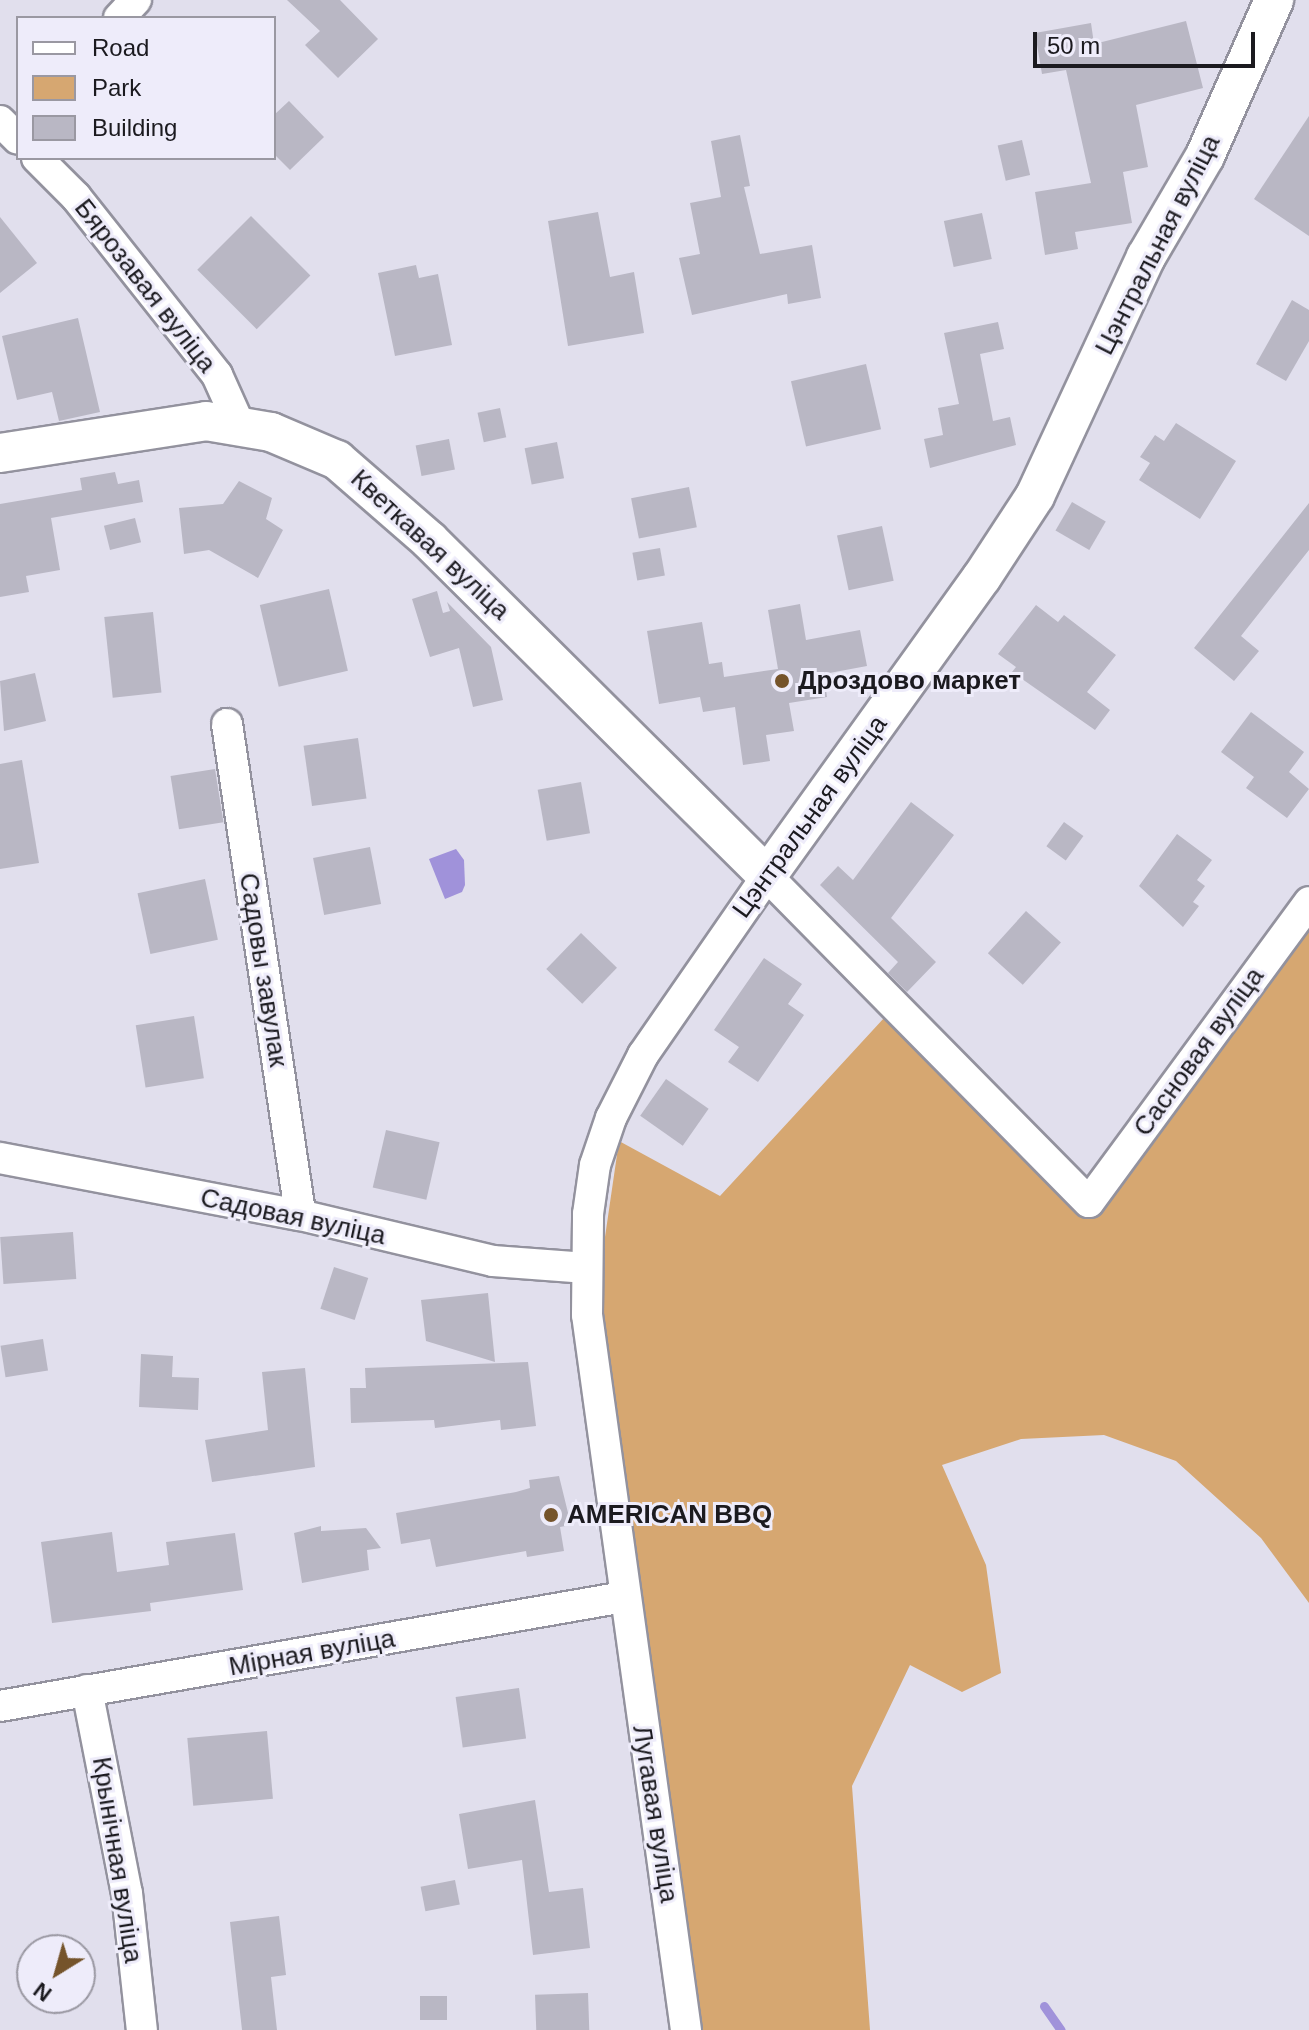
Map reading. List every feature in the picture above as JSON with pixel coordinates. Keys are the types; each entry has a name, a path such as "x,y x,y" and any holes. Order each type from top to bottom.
{"street":[{"path":"121,16 136,0"},
{"name":"Цэнтральная вуліца","path":"624,1597 587,1315 587,1268 595,1165 611,1118 643,1055 767,876 982,577 1035,496 1146,257 1205,156 1274,0"},
{"name":"Бярозавая вуліца","path":"39,160 76,197 217,375 239,424"},
{"name":"Кветкавая вуліца","path":"0,453 159,425 239,424 305,444 370,485 767,876"},
{"name":"Садовы завулак","path":"227,724 300,1215"},
{"name":"Сасновая вуліца","path":"767,876 1089,1202 1309,902"},
{"name":"Садовая вуліца","path":"0,1158 300,1215 493,1261 587,1268"},
{"name":"Мірная вуліца","path":"0,1706 624,1597"},
{"name":"Лугавая вуліца","path":"624,1597 686,2030"},
{"name":"Крынічная вуліца","path":"87,1690 127,1893 142,2030"}],"green space":[{"path":"1309,910 1309,1603 1261,1538 1176,1461 1104,1435 1021,1439 942,1465 986,1565 1001,1673 962,1692 910,1665 852,1786 870,2030 693,2030 598,1285 619,1141 720,1196 884,1018 1089,1202"}],"shaded area":[{"path":"456,849 464,860 465,885 462,892 445,899 429,859"}],"building":[{"path":"287,0 340,0 378,39 338,78 305,45 320,31"},
{"path":"1186,21 1203,88 1136,105 1148,167 1123,172 1132,223 1075,232 1078,249 1045,255 1035,192 1091,183 1066,70 1042,74 1035,33 1091,23 1094,44"},
{"path":"289,101 324,137 290,170 276,156 276,113"},
{"path":"1309,116 1309,236 1254,199"},
{"path":"740,135 750,186 744,187 760,254 812,245 821,298 788,304 787,294 692,315 679,258 700,254 690,203 721,197 711,141"},
{"path":"1022,140 1030,175 1006,181 998,146"},
{"path":"598,212 610,277 634,272 644,333 568,346 548,221"},
{"path":"982,213 992,259 954,267 944,221"},
{"path":"251,216 310,275 257,329 197,270"},
{"path":"0,217 37,263 0,293"},
{"path":"416,265 419,278 438,274 452,345 395,356 378,273"},
{"path":"1292,300 1309,310 1309,341 1286,381 1256,364"},
{"path":"78,318 100,412 59,421 52,392 17,400 2,336"},
{"path":"998,322 1004,349 980,354 993,421 1010,417 1016,445 930,468 924,439 943,435 938,408 959,404 944,333"},
{"path":"866,364 881,429 806,447 791,381"},
{"path":"500,408 506,437 484,442 478,413"},
{"path":"1176,423 1236,461 1200,519 1139,480 1150,463 1140,457 1155,435 1164,441"},
{"path":"449,439 455,469 422,476 416,445"},
{"path":"557,442 564,478 532,485 525,448"},
{"path":"115,472 118,484 139,480 143,502 51,518 60,570 26,576 29,592 0,597 0,504 82,490 80,478"},
{"path":"239,481 272,498 266,519 283,530 258,578 209,550 184,554 179,508 223,504"},
{"path":"689,487 697,527 639,539 631,498"},
{"path":"1072,502 1106,522 1089,550 1056,531"},
{"path":"1309,503 1309,550 1241,636 1259,651 1234,681 1194,648"},
{"path":"135,518 141,542 110,550 104,526"},
{"path":"882,526 894,581 849,590 837,536"},
{"path":"660,548 665,576 637,580 632,553"},
{"path":"329,589 348,671 279,687 260,605"},
{"path":"437,591 443,613 450,611 447,602 491,647 503,700 473,707 459,648 430,657 412,599"},
{"path":"800,604 806,640 860,630 867,666 824,674 827,697 789,703 794,731 766,735 770,761 743,765 735,707 703,712 700,697 659,704 647,631 702,622 709,664 722,662 724,677 778,669 768,610"},
{"path":"1036,605 1058,622 1064,615 1116,655 1087,692 1110,710 1095,730 1012,672 1016,667 998,654"},
{"path":"153,612 161,693 113,698 104,617"},
{"path":"35,673 46,721 4,731 0,681"},
{"path":"1251,712 1304,752 1289,772 1309,789 1287,818 1246,788 1254,777 1221,752"},
{"path":"358,738 366,798 312,806 304,746"},
{"path":"22,760 39,863 0,869 0,764"},
{"path":"215,769 223,822 179,829 171,776"},
{"path":"581,782 590,833 547,841 538,790"},
{"path":"911,802 954,835 891,918 936,962 907,992 888,973 898,962 820,885 838,866 853,880"},
{"path":"1064,822 1083,836 1066,860 1046,846"},
{"path":"1177,834 1212,860 1197,880 1205,886 1193,902 1199,906 1183,927 1139,886"},
{"path":"370,847 381,904 324,915 313,858"},
{"path":"205,879 218,940 150,954 138,893"},
{"path":"1026,911 1061,942 1023,985 988,953"},
{"path":"581,933 617,968 582,1004 546,969"},
{"path":"764,958 802,984 788,1004 804,1015 758,1082 728,1062 739,1047 714,1030"},
{"path":"194,1016 204,1078 146,1087 136,1025"},
{"path":"666,1079 709,1109 683,1146 640,1116"},
{"path":"386,1130 440,1142 426,1200 373,1187"},
{"path":"73,1232 76,1279 3,1284 0,1237"},
{"path":"334,1267 368,1278 355,1320 320,1309"},
{"path":"488,1293 495,1362 426,1341 421,1300"},
{"path":"43,1339 48,1371 6,1377 1,1346"},
{"path":"141,1354 173,1356 172,1377 199,1378 198,1410 139,1407"},
{"path":"528,1362 536,1426 501,1430 500,1420 435,1428 434,1420 351,1423 350,1388 366,1388 365,1368"},
{"path":"305,1368 315,1467 212,1482 205,1440 268,1430 262,1372"},
{"path":"559,1476 571,1525 560,1527 564,1551 527,1557 526,1551 436,1567 430,1539 401,1544 396,1513 516,1492 530,1488 529,1480"},
{"path":"321,1526 321,1531 366,1528 381,1548 367,1550 369,1570 302,1583 294,1533"},
{"path":"112,1532 117,1572 169,1565 166,1542 235,1533 243,1590 150,1603 151,1611 52,1623 41,1542"},
{"path":"519,1688 526,1739 463,1747 456,1697"},
{"path":"267,1731 273,1799 193,1806 187,1738"},
{"path":"535,1800 549,1892 583,1888 590,1948 533,1955 522,1860 468,1869 459,1814"},
{"path":"455,1880 460,1905 425,1911 421,1887"},
{"path":"279,1916 286,1975 271,1977 277,2030 242,2030 230,1922"},
{"path":"588,1993 589,2030 536,2030 535,1995"},
{"path":"420,1996 447,1996 447,2020 420,2020"}],"waterway":[{"path":"1044,2006 1061,2030"}],"place":[{"name":"Дроздово маркет","path":"782,681"},
{"name":"AMERICAN BBQ","path":"551,1515"}]}
